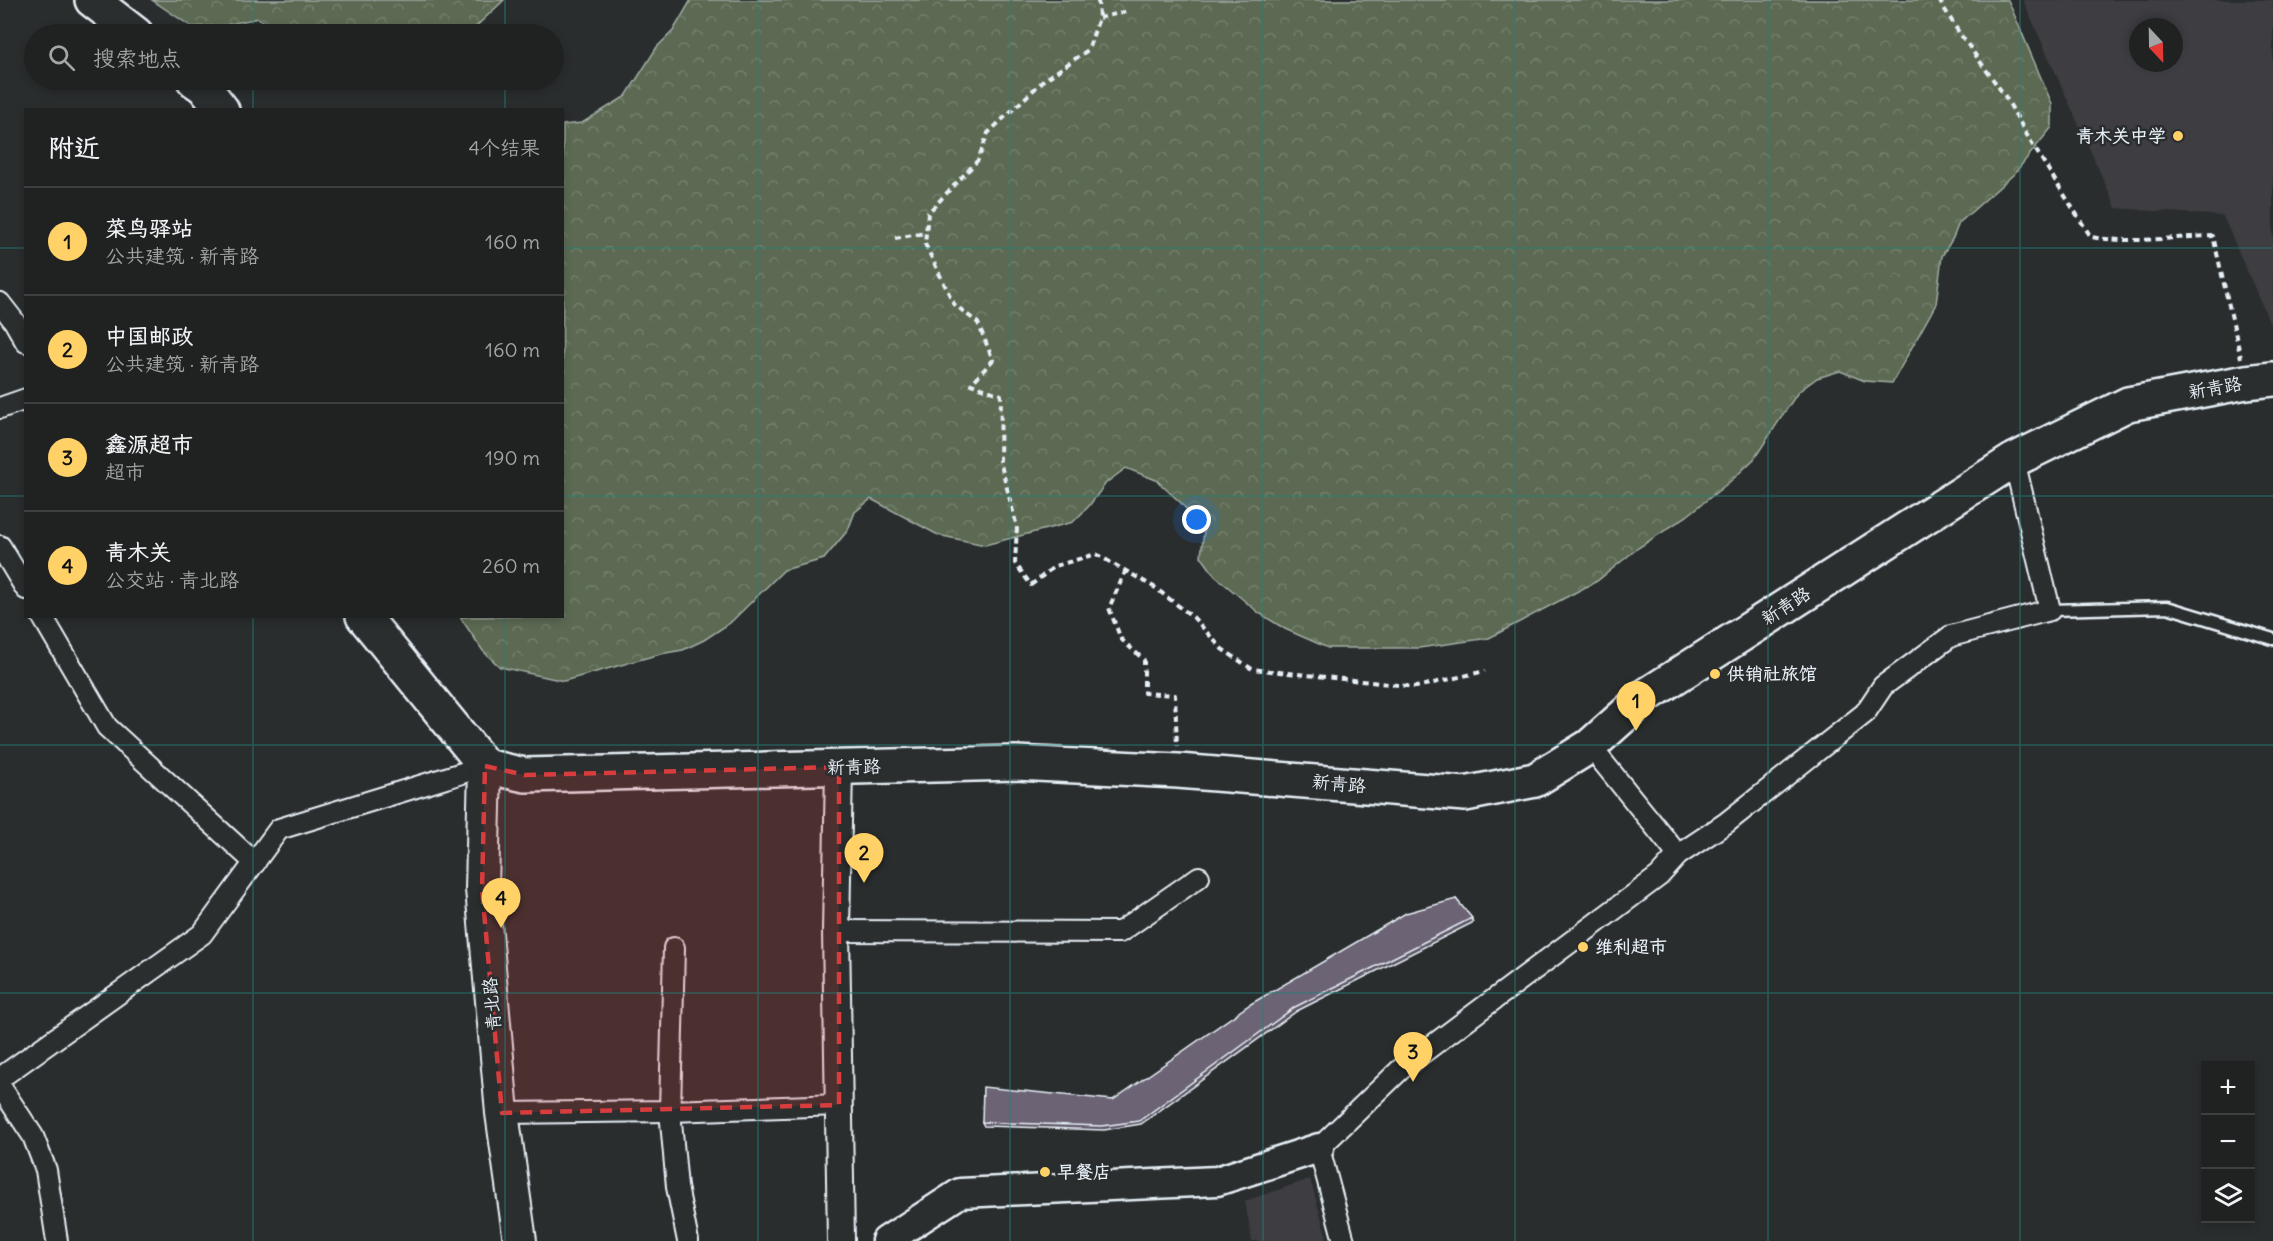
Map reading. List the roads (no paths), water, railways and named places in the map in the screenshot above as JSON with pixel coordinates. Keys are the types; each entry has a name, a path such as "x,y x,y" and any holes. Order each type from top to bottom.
{"highway":[{"path":"92,0 123,24"},
{"path":"206,90 220,108"},
{"name":"新青路","path":"485,766 525,775 1016,763 1178,771 1465,794 1535,780 1590,746 1647,695 2014,460 2128,404 2260,381"},
{"path":"365,618 485,766"}],"main road":[{"name":"青北路","path":"485,766 482,889 502,1113 520,1241"},
{"path":"886,1241 960,1193 1217,1181 1319,1148"}],"street":[{"path":"0,303 24,338"},
{"path":"0,408 24,400"},
{"path":"1344,1241 1319,1148 1401,1069 1659,876 1678,855 1726,823 1865,713 1882,686 1951,636 2050,610 2014,460"},
{"path":"0,546 24,586"},
{"path":"43,618 107,727 255,862"},
{"path":"1590,746 1678,855"},
{"path":"0,1078 202,934 279,829 485,766"},
{"path":"840,767 836,931 841,1241"},
{"path":"836,931 1120,932 1199,877"},
{"path":"674,948 670,1111 677,1187 688,1241"},
{"path":"0,1086 33,1136 46,1170 57,1241"},
{"path":"502,1113 670,1111 839,1105"}],"lane":[{"path":"2050,610 2167,607 2273,639"}],"place":[{"name":"青木关中学","path":"2178,136"},
{"name":"供销社旅馆","path":"1715,674"},
{"name":"菜鸟驿站","path":"1636,731"},
{"name":"中国邮政","path":"864,883"},
{"name":"青木关","path":"501,928"},
{"name":"维利超市","path":"1583,947"},
{"name":"鑫源超市","path":"1413,1082"},
{"name":"早餐店","path":"1045,1172"}]}
